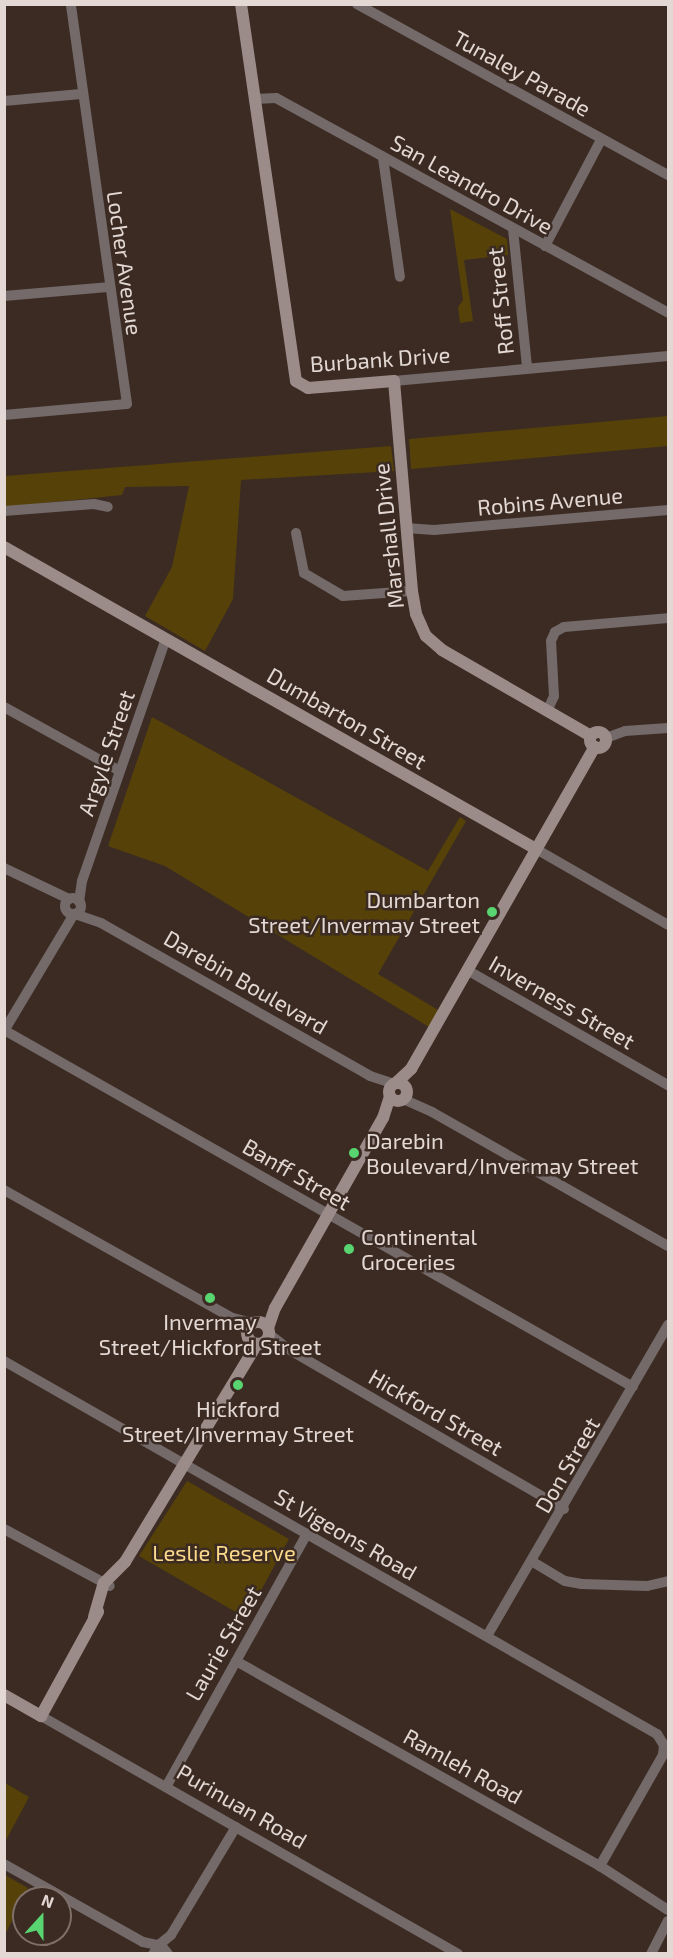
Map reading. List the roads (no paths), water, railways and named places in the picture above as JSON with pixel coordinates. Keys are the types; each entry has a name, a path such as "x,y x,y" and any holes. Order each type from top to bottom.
{"street":[{"name":"Burbank Drive","path":"241,4 296,381 308,388 669,356"},
{"name":"Tunaley Parade","path":"357,4 601,140 669,175"},
{"name":"Locher Avenue","path":"4,415 127,404 108,287 71,5"},
{"path":"4,101 81,94"},
{"name":"San Leandro Drive","path":"255,99 276,98 669,313"},
{"path":"545,246 601,140"},
{"path":"383,158 400,277"},
{"name":"Roff Street","path":"513,229 527,368"},
{"path":"4,296 108,287"},
{"name":"Marshall Drive","path":"394,381 412,591 416,614 426,636 442,650 548,709 593,741"},
{"path":"4,511 94,504 108,507"},
{"name":"Robins Avenue","path":"407,532 669,510"},
{"path":"296,533 304,573 343,596 412,591"},
{"name":"Dumbarton Street","path":"4,547 669,925"},
{"path":"548,709 554,696 551,641 555,632 564,627 669,618"},
{"name":"Argyle Street","path":"5,1030 62,929 72,906 166,639"},
{"path":"4,707 120,771"},
{"path":"38,1714 94,1617 107,1585 125,1562 258,1333 275,1308 536,849 598,732 606,738 626,731 669,728"},
{"name":"Darebin Boulevard","path":"4,868 669,1246"},
{"name":"Inverness Street","path":"467,970 669,1085"},
{"name":"Banff Street","path":"5,1030 633,1387"},
{"name":"Hickford Street","path":"4,1190 288,1349 564,1509"},
{"name":"Don Street","path":"490,1638 669,1325"},
{"name":"St Vigeons Road","path":"4,1361 657,1734 664,1745 663,1755 600,1866"},
{"path":"4,1529 107,1585"},
{"name":"Laurie Street","path":"164,1785 307,1534"},
{"path":"533,1562 565,1581 582,1584 647,1586 669,1581"},
{"name":"Ramleh Road","path":"236,1661 600,1866 668,1911"},
{"name":"Purinuan Road","path":"4,1695 458,1953"},
{"path":"4,1864 143,1942 162,1950 233,1826"},
{"path":"651,1953 667,1928"}],"place":[{"name":"Dumbarton Street/Invermay Street","path":"492,912"},
{"name":"Darebin Boulevard/Invermay Street","path":"354,1153"},
{"name":"Continental Groceries","path":"349,1249"},
{"name":"Invermay Street/Hickford Street","path":"210,1298"},
{"name":"Hickford Street/Invermay Street","path":"238,1385"}],"park label":[{"name":"Leslie Reserve","path":"224,1553"}]}
